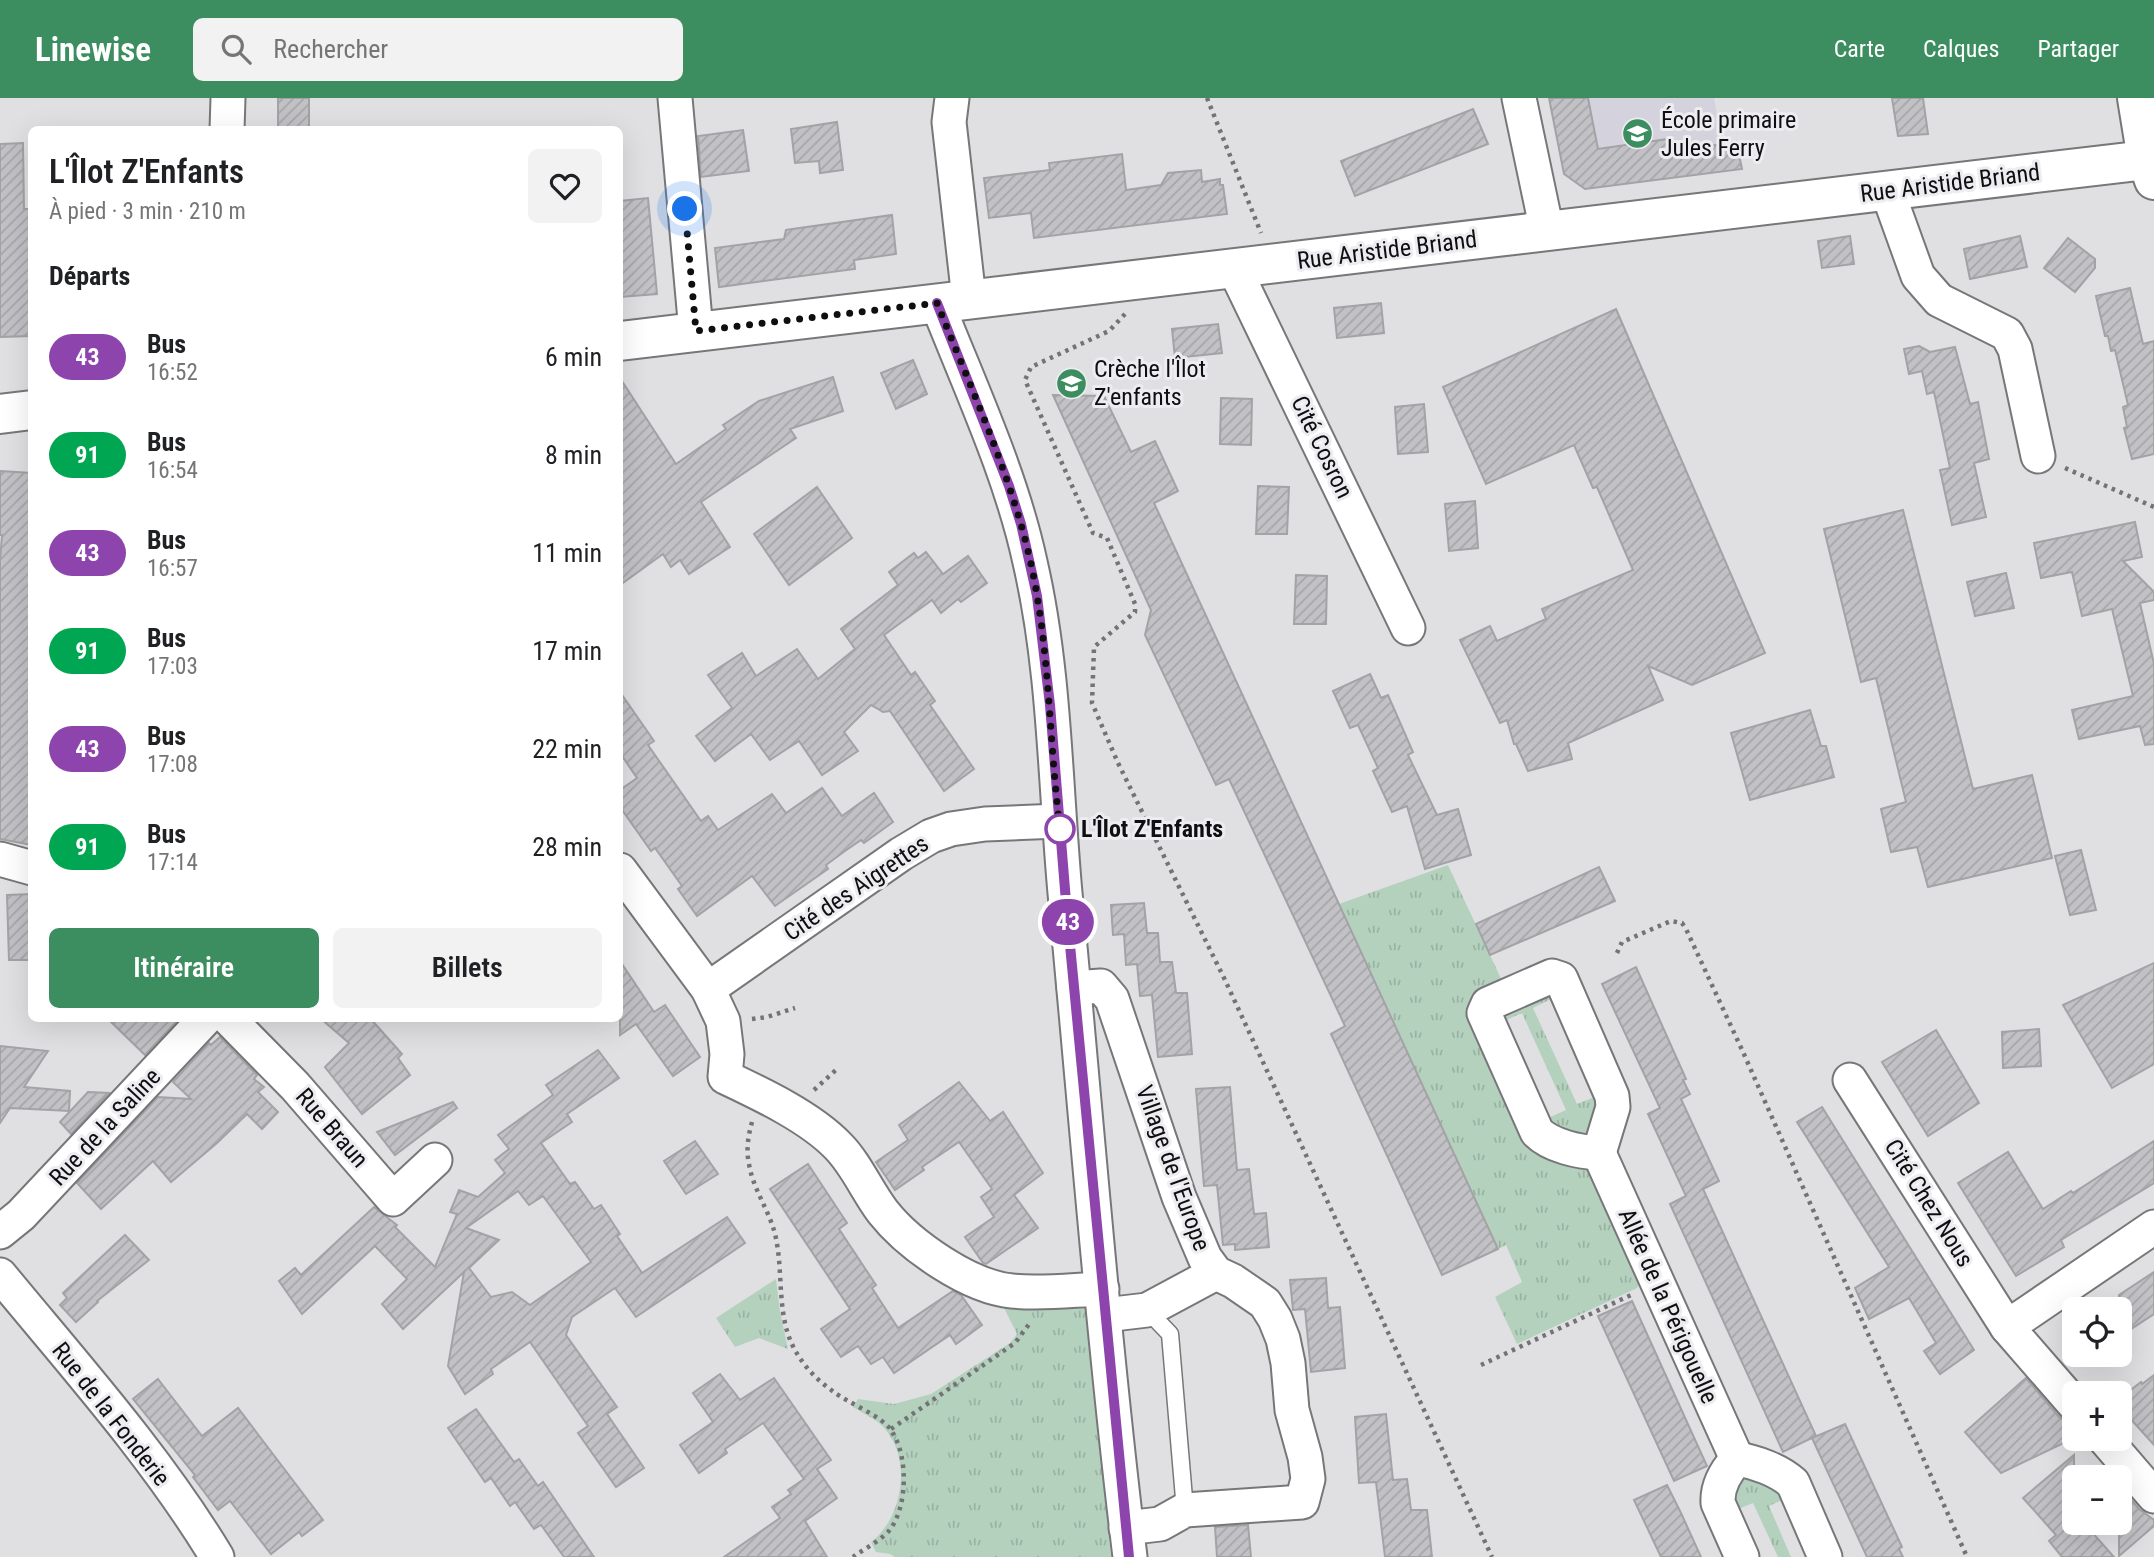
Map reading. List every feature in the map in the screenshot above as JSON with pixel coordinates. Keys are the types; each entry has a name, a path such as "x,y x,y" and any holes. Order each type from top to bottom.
{"main road":[{"path":"2137,98 2152,166"},
{"name":"Rue Aristide Briand","path":"623,341 1886,190 2152,166"},
{"path":"0,414 28,410"}],"street":[{"path":"226,126 228,98"},
{"path":"675,98 696,331"},
{"path":"952,98 949,121 953,301 1021,524 1031,564 1046,669 1128,1543"},
{"path":"1519,98 1547,231"},
{"path":"1886,190 1918,276 1939,300 2007,334 2015,349 2038,456"},
{"name":"Cité Cosron","path":"1234,268 1408,628"},
{"name":"Cité des Aigrettes","path":"713,1001 901,854 931,836 968,826 1059,821"},
{"path":"0,859 28,867"},
{"path":"623,874 713,1001 723,1021 727,1054 725,1077 761,1094 839,1146 883,1212 910,1241 936,1259 987,1285 1011,1291 1045,1291 1147,1310 1216,1273"},
{"path":"1552,976 1561,979 1612,1096 1613,1107 1599,1153 1586,1153 1544,1140 1537,1132 1484,1013 1489,1003 1552,976"},
{"name":"Village de l'Europe","path":"1074,988 1101,986 1112,999 1179,1197 1205,1258 1216,1273 1250,1291 1265,1303 1275,1319 1288,1363 1292,1410 1308,1479 1302,1502 1185,1510 1128,1543"},
{"name":"Rue de la Saline","path":"0,1232 21,1215 202,1022"},
{"name":"Rue Braun","path":"232,1022 295,1086 393,1199 435,1160"},
{"name":"Cité Chez Nous","path":"1850,1080 2007,1326 2062,1390"},
{"name":"Allée de la Périgouelle","path":"1599,1153 1737,1459"},
{"path":"2007,1326 2154,1227"},
{"name":"Rue de la Fonderie","path":"0,1275 155,1467 217,1557"},
{"path":"2115,1451 2154,1496"},
{"path":"1742,1557 1718,1503 1717,1493 1727,1470 1737,1459 1750,1461 1785,1476 1793,1483 1825,1557"}],"lane":[{"path":"1147,1310 1170,1334 1185,1510"}],"path":[{"path":"1207,98 1273,263"},
{"path":"1132,307 1108,331 1031,367 1024,380 1093,533 1107,538 1135,604 1135,612 1094,647 1092,702 1118,764 1236,1005 1492,1557"},
{"path":"2038,456 2154,507"},
{"path":"1617,953 1622,942 1671,921 1682,923 1686,929 1766,1102 1967,1557"},
{"path":"713,1001 752,1019 795,1008"},
{"path":"761,1094 749,1131 748,1160 750,1172 774,1231 779,1254 782,1311 789,1339 814,1376 891,1429 900,1454 904,1479 899,1508 889,1531 853,1557"},
{"path":"1481,1365 1657,1283"},
{"path":"891,1429 1014,1343 1034,1317 1045,1291"}],"shaded area":[{"name":"École primaire Jules Ferry","path":"1549,98 1714,98 1728,171 1585,189 1564,174"}],"green space":[{"path":"1448,865 1503,983 1475,996 1527,1145 1596,1171 1643,1278 1637,1288 1517,1344 1495,1297 1522,1282 1506,1245 1498,1249 1339,904"},
{"path":"1548,992 1553,998 1533,1008 1577,1104 1597,1096 1595,1136 1552,1131 1546,1119 1566,1110 1522,1013 1502,1022 1501,1013"},
{"path":"776,1279 788,1349 759,1338 735,1347 716,1318"},
{"path":"1085,1301 1111,1557 895,1557 876,1552 871,1542 882,1532 897,1504 901,1472 899,1456 885,1429 853,1407 858,1399 894,1404 931,1394 1010,1343 1017,1334 1003,1306"},
{"path":"1749,1474 1789,1497 1769,1506 1791,1557 1778,1557 1753,1503 1731,1512 1736,1479"}],"building":[{"path":"278,98 309,98 309,126 278,126"},
{"path":"1549,98 1588,98 1598,149 1668,139 1668,145 1673,144 1674,153 1736,141 1742,169 1585,189 1564,174"},
{"path":"1892,98 1923,98 1928,134 1898,136"},
{"path":"1473,109 1488,144 1355,196 1341,161"},
{"path":"837,122 843,170 820,173 819,161 795,163 791,129"},
{"path":"743,130 749,171 701,177 698,136"},
{"path":"23,143 24,209 28,209 28,336 0,337 0,144"},
{"path":"1122,154 1126,190 1161,185 1168,173 1201,170 1202,182 1220,179 1227,214 1034,238 1031,213 989,218 984,178 1050,170 1049,163"},
{"path":"648,198 657,294 623,297 623,201"},
{"path":"892,215 896,254 854,260 855,269 719,287 715,248 784,239 786,230"},
{"path":"1850,236 1854,264 1822,268 1818,241"},
{"path":"2020,236 2027,267 1970,279 1964,249"},
{"path":"2068,238 2095,259 2095,268 2075,292 2044,268"},
{"path":"2130,288 2143,344 2154,341 2154,454 2132,459 2124,428 2127,427 2123,407 2128,405 2115,350 2111,351 2108,336 2105,336 2096,296"},
{"path":"1381,303 1384,333 1337,338 1334,308"},
{"path":"1616,309 1765,653 1692,685 1648,666 1663,700 1568,743 1572,759 1528,771 1514,744 1507,720 1500,723 1460,640 1490,626 1497,641 1546,619 1542,609 1633,570 1597,487 1593,488 1574,445 1486,484 1443,387"},
{"path":"1218,324 1222,353 1175,358 1172,329"},
{"path":"1919,346 1930,352 1955,347 1970,404 1978,402 1989,459 1974,463 1986,517 1952,525 1940,470 1950,468 1934,392 1927,394 1922,371 1909,374 1904,349"},
{"path":"913,360 927,394 896,409 881,373"},
{"path":"833,377 843,411 790,429 796,438 701,502 730,547 689,574 680,560 671,567 663,554 623,583 623,383 676,464 726,429 723,425 759,401"},
{"path":"1053,395 1104,396 1131,452 1155,441 1178,491 1154,503 1498,1249 1442,1275 1331,1034 1345,1026 1229,779 1216,785 1145,635 1151,610"},
{"path":"1221,398 1252,399 1251,445 1220,444"},
{"path":"1424,404 1428,452 1398,454 1395,407"},
{"path":"0,471 28,473 28,844 0,839"},
{"path":"1258,486 1289,487 1287,534 1256,534"},
{"path":"817,487 852,538 789,585 754,534"},
{"path":"1475,501 1478,548 1449,551 1445,504"},
{"path":"1903,510 1973,789 2032,775 2052,858 1928,887 1917,847 1891,852 1881,809 1906,802 1876,678 1861,682 1824,529"},
{"path":"2135,522 2142,557 2123,561 2154,592 2154,600 2140,603 2154,664 2154,744 2145,745 2140,726 2079,739 2072,710 2133,696 2112,609 2082,616 2072,572 2041,578 2034,543"},
{"path":"926,552 943,574 968,556 987,583 961,602 958,599 941,613 932,600 884,635 911,675 915,672 935,701 930,705 974,769 944,791 890,711 883,712 871,705 844,732 858,751 822,775 799,741 770,760 751,734 715,761 696,736 732,708 708,675 742,653 756,676 797,649 818,679 855,649 841,629 898,585 889,572 914,553 918,558"},
{"path":"2006,573 2014,608 1975,616 1967,582"},
{"path":"1296,575 1327,576 1326,624 1294,624"},
{"path":"1370,674 1381,698 1388,695 1413,752 1408,755 1437,815 1458,809 1471,855 1425,869 1407,806 1392,812 1373,771 1378,768 1358,725 1350,728 1333,691"},
{"path":"623,696 654,741 648,745 701,821 708,816 718,830 772,794 786,813 822,788 842,816 874,793 893,822 864,843 861,840 845,851 826,865 828,869 775,906 752,876 697,916 678,889 682,886 655,848 651,851 623,811 623,788 637,778 623,757"},
{"path":"1810,710 1821,746 1826,746 1834,777 1750,800 1731,733"},
{"path":"2081,850 2096,910 2070,915 2055,856"},
{"path":"1599,867 1615,901 1490,955 1476,924"},
{"path":"28,894 28,960 9,960 7,895"},
{"path":"1144,903 1147,933 1158,933 1160,962 1172,962 1176,993 1187,993 1192,1054 1158,1057 1152,995 1140,996 1137,964 1126,965 1124,934 1113,935 1111,905"},
{"path":"2154,963 2154,1064 2112,1088 2063,1005"},
{"path":"623,966 654,1012 665,1005 700,1057 673,1076 636,1024 620,1035 620,1022 623,1022"},
{"path":"1636,967 1686,1079 1683,1080 1690,1094 1681,1099 1719,1181 1703,1189 1816,1436 1783,1452 1670,1204 1686,1196 1648,1114 1660,1108 1602,984"},
{"path":"111,1022 176,1022 145,1055"},
{"path":"325,1022 374,1022 402,1054 398,1058 410,1075 362,1114 325,1067 349,1043"},
{"path":"2039,1029 2041,1066 2003,1068 2002,1032"},
{"path":"1936,1030 1979,1103 1928,1136 1882,1062"},
{"path":"220,1037 257,1075 254,1079 264,1087 258,1092 278,1112 262,1129 247,1114 171,1182 153,1161 101,1209 77,1183 158,1097 191,1099 173,1082 209,1043 211,1045"},
{"path":"0,1046 48,1051 24,1087 70,1091 69,1111 10,1108 0,1123"},
{"path":"598,1050 619,1078 567,1114 572,1122 541,1143 570,1184 575,1182 594,1209 601,1205 620,1234 617,1236 642,1273 727,1217 745,1243 636,1317 615,1288 572,1317 566,1335 617,1407 607,1414 644,1468 616,1487 578,1433 588,1426 530,1342 491,1369 493,1374 465,1394 448,1366 464,1272 403,1329 382,1304 407,1279 375,1246 302,1314 279,1281 295,1268 301,1275 374,1207 397,1225 395,1227 435,1267 457,1214 450,1212 459,1190 478,1197 505,1173 495,1160 509,1149 498,1135 553,1095 546,1085","holes":["518,1191 529,1205 543,1196 591,1262 530,1305 512,1292 491,1297 469,1268 499,1240 466,1228"]},
{"path":"959,1082 990,1121 1003,1112 1043,1173 1014,1195 1038,1228 986,1264 965,1237 994,1217 981,1197 992,1189 959,1142 922,1167 924,1170 895,1190 876,1162 908,1140 899,1125"},
{"path":"1230,1087 1237,1170 1249,1169 1254,1214 1266,1213 1269,1247 1235,1250 1235,1244 1223,1245 1217,1185 1204,1186 1196,1089"},
{"path":"88,1092 109,1093 71,1134 60,1122"},
{"path":"453,1102 457,1108 395,1155 377,1132"},
{"path":"1822,1107 1974,1350 1940,1374 1924,1351 1936,1343 1909,1298 1869,1319 1855,1288 1889,1267 1797,1122"},
{"path":"695,1141 718,1174 686,1194 664,1161"},
{"path":"2154,1141 2154,1183 2061,1240 2064,1247 2016,1276 1958,1183 2008,1152 2043,1209"},
{"path":"808,1164 847,1223 839,1229 876,1285 872,1288 898,1328 953,1291 961,1295 982,1325 956,1344 950,1335 894,1373 883,1357 871,1364 858,1346 841,1357 821,1329 850,1309 770,1189"},
{"path":"125,1235 149,1260 97,1301 76,1322 60,1305 67,1298 63,1293"},
{"path":"2154,1272 2154,1314 2132,1328 2132,1297 2119,1295"},
{"path":"1326,1278 1328,1308 1340,1307 1345,1368 1311,1372 1305,1309 1293,1310 1290,1280"},
{"path":"1632,1301 1707,1466 1674,1481 1598,1316"},
{"path":"720,1374 740,1400 774,1378 831,1460 817,1469 837,1498 805,1521 827,1557 724,1557 780,1518 772,1507 791,1494 788,1490 804,1479 763,1423 725,1449 727,1453 699,1473 680,1445 713,1422 693,1393"},
{"path":"2154,1375 2154,1445 2132,1420 2132,1389 2141,1382 2142,1384"},
{"path":"2026,1378 2062,1419 2062,1444 2001,1473 1965,1432"},
{"path":"158,1379 202,1436 238,1408 323,1520 302,1536 299,1532 271,1554 230,1501 218,1510 193,1477 195,1475 133,1399"},
{"path":"476,1409 514,1462 519,1459 538,1486 543,1482 594,1557 564,1557 541,1525 534,1529 515,1502 510,1506 491,1478 485,1482 448,1428"},
{"path":"1386,1414 1393,1480 1407,1479 1411,1510 1427,1510 1432,1557 1385,1557 1376,1482 1359,1483 1355,1417"},
{"path":"1845,1424 1902,1547 1899,1549 1903,1557 1867,1557 1812,1438"},
{"path":"2074,1455 2074,1465 2062,1465"},
{"path":"2062,1465 2062,1535 2095,1535 2114,1557 2062,1557 2049,1541 2056,1535 2023,1498"},
{"path":"1667,1485 1701,1557 1661,1557 1634,1500"},
{"path":"2132,1501 2154,1520 2154,1526 2119,1556 2119,1535 2132,1535"},
{"path":"1248,1525 1251,1557 1217,1557 1215,1527"}],"bus line":[{"name":"43","path":"937,303 1009,486 1021,524 1037,596 1050,705 1067,914 1129,1557"}],"place":[{"name":"École primaire Jules Ferry","path":"1638,134"},
{"name":"Crèche l'Îlot Z'enfants","path":"1071,383"},
{"name":"L'Îlot Z'Enfants","path":"1060,829"}],"route":[{"path":"685,209 696,331 937,303 1009,486 1031,564 1045,657 1060,829"}]}
